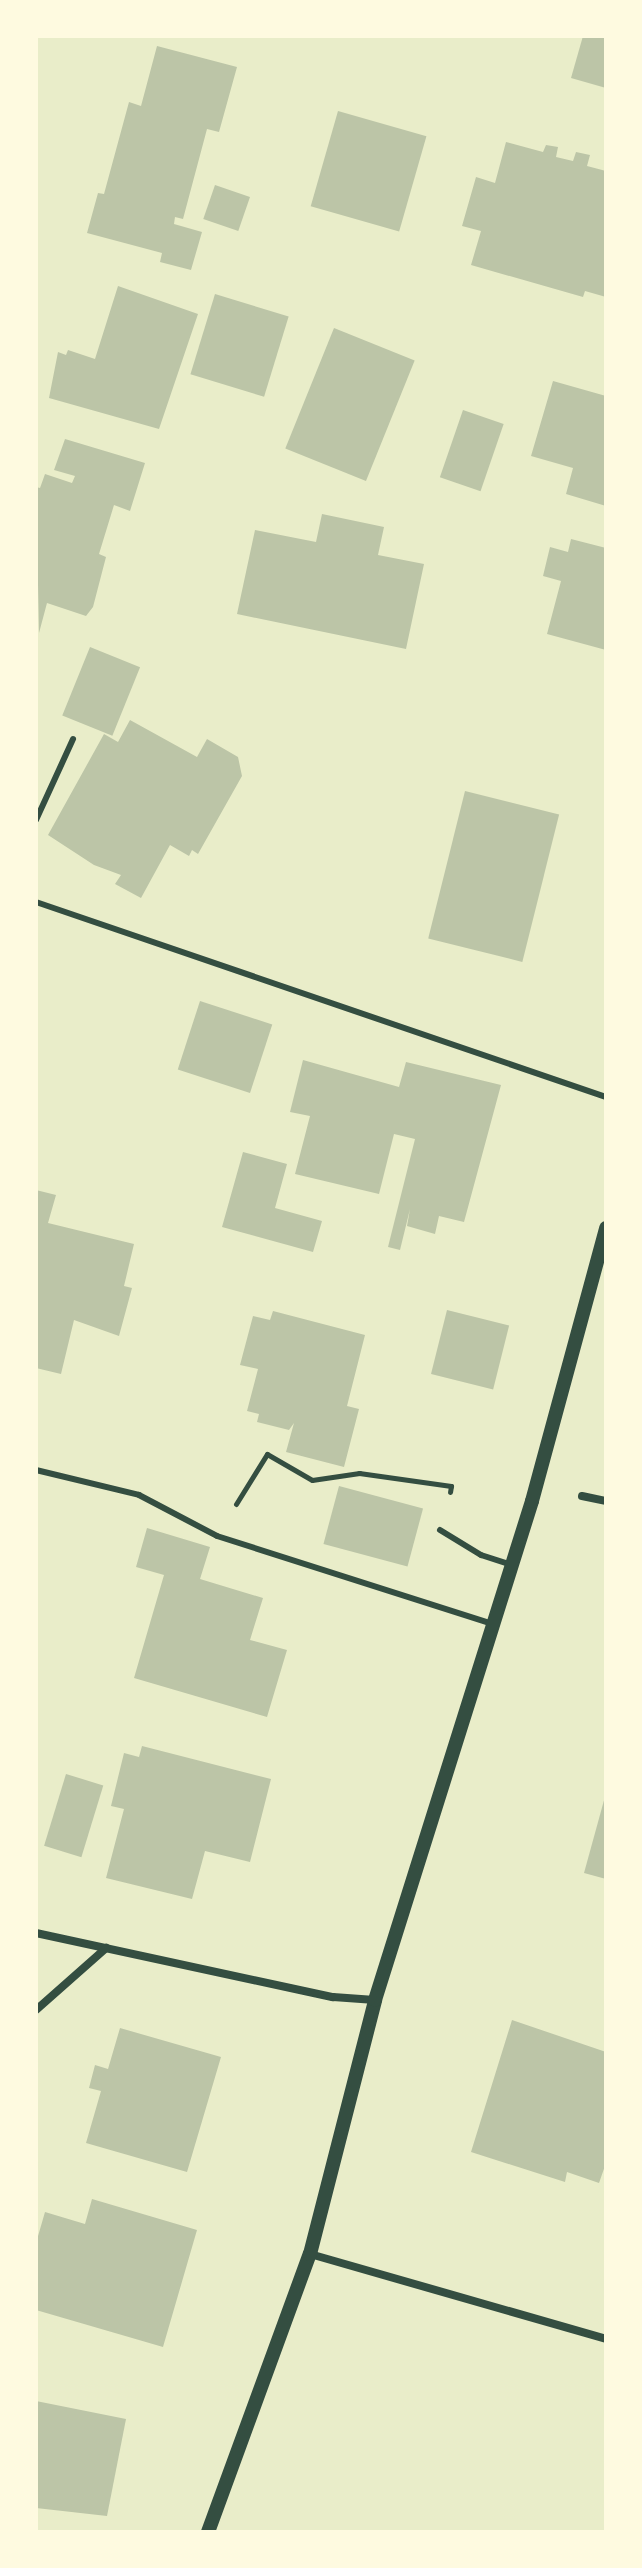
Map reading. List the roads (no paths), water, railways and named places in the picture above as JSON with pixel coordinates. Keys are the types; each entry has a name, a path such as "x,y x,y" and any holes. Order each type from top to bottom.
{"street":[{"path":"208,2532 310,2254 375,2000 512,1565 606,1228"},
{"path":"582,1496 606,1501"},
{"path":"36,1933 333,1997 375,2000"},
{"path":"36,2010 106,1948"},
{"path":"310,2254 606,2339"}],"lane":[{"path":"36,820 73,739"},
{"path":"36,902 606,1097"},
{"path":"36,1470 139,1495 217,1536 492,1624"},
{"path":"440,1530 481,1555 512,1565"}]}
